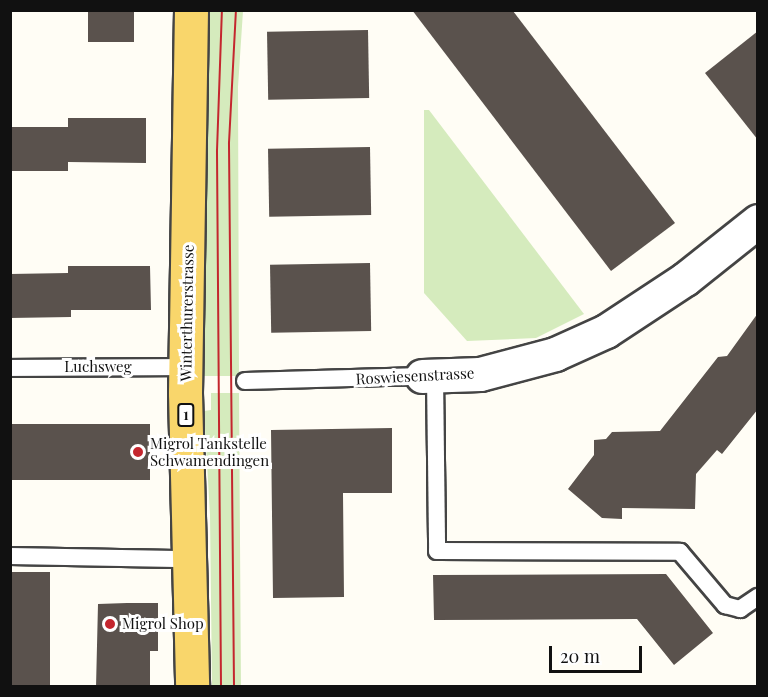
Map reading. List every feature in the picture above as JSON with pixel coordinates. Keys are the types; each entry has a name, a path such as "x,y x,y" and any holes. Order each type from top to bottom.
{"main road":[{"name":"Winterthurerstrasse","path":"191,10 186,367 192,687"}],"street":[{"name":"Roswiesenstrasse","path":"428,376 480,374 555,354 606,331 686,279 758,221"}],"lane":[{"name":"Luchsweg","path":"10,368 186,367"},
{"name":"Roswiesenstrasse","path":"245,381 428,376"},
{"path":"428,376 437,551 680,552 725,605 740,609 758,597"},
{"path":"10,556 190,559"}],"green space":[{"path":"208,11 243,11 238,87 239,376 204,376"},
{"path":"424,110 429,110 584,314 536,338 467,341 424,293"},
{"path":"211,393 239,393 241,686 212,686 210,515 204,411 211,410"}],"building":[{"path":"88,10 134,10 134,42 88,42"},
{"path":"412,10 513,11 675,223 611,271"},
{"path":"368,30 369,98 268,100 267,32"},
{"path":"758,31 758,140 705,73"},
{"path":"68,118 146,118 146,163 68,162 68,171 10,171 10,127 68,127"},
{"path":"370,147 371,215 269,217 268,149"},
{"path":"370,263 371,331 271,333 270,265"},
{"path":"68,266 150,266 151,310 71,310 71,317 10,318 10,274 68,273"},
{"path":"758,313 758,409 722,454 717,450 696,474 695,509 622,508 622,519 602,518 568,489 594,455 594,440 606,439 612,432 660,431 718,357 727,356"},
{"path":"10,424 150,424 150,480 10,480"},
{"path":"392,428 392,493 343,493 344,597 273,598 271,430"},
{"path":"10,572 50,572 50,686 10,686"},
{"path":"666,574 713,633 674,665 637,619 434,620 433,575"},
{"path":"158,603 158,651 150,651 150,687 96,687 98,604"}],"tram line":[{"path":"221,686 217,151 222,10"},
{"path":"234,686 229,143 236,10"}],"place":[{"name":"Migrol Tankstelle Schwamendingen","path":"138,452"},
{"name":"Migrol Shop","path":"110,624"}]}
